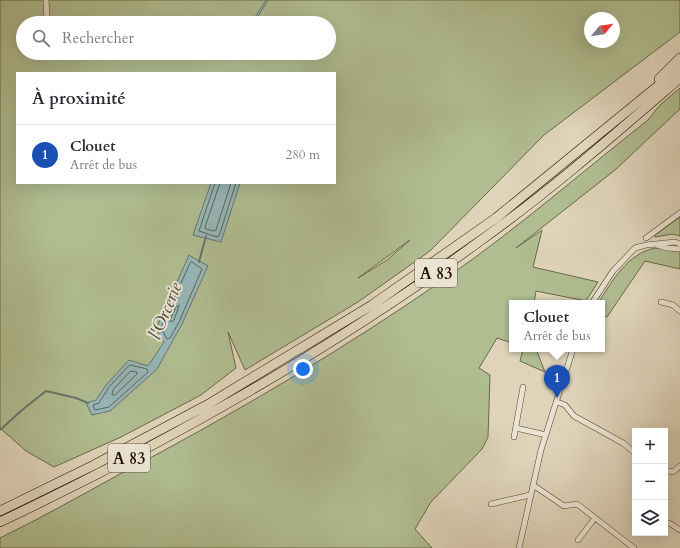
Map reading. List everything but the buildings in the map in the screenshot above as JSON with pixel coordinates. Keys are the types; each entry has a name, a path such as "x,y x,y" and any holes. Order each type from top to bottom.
{"highway":[{"path":"646,96 680,58"},
{"name":"A 83","path":"0,511 94,465 207,405 372,305 496,218 552,175 680,68"},
{"name":"A 83","path":"0,522 107,470 196,422 281,373 376,313 508,221 584,160 680,78"}],"street":[{"path":"46,0 48,16"},
{"path":"646,238 680,213"},
{"path":"594,300 614,270 633,250 641,246 654,244 675,242 680,244"},
{"path":"654,244 667,248 680,249"},
{"path":"661,302 673,305 680,311"},
{"path":"519,548 530,495 546,435 572,352"},
{"path":"514,437 523,387"},
{"path":"557,402 565,406 574,416 623,443 632,450"},
{"path":"516,428 546,435"},
{"path":"668,471 673,472 680,466"},
{"path":"533,485 564,506 577,504 634,548"},
{"path":"491,504 530,495"},
{"path":"578,540 595,518"},
{"path":"668,523 680,530"}],"green space":[{"path":"0,0 680,0 680,32 544,135 430,251 358,302 245,370 228,332 236,368 201,395 121,437 54,467 26,451 0,428","holes":["410,240 387,260 358,278"]},
{"path":"680,88 680,109 615,170 516,248 542,230 533,267 598,282 587,300 536,291 534,300 509,300 509,342 497,338 479,368 490,375 488,437 482,449 431,502 415,529 432,548 0,548 0,538 60,507 247,404 329,355 409,303 475,258 525,219 648,120 660,105"},
{"path":"680,217 680,236 673,234 655,237 655,235"},
{"path":"655,248 680,251 680,269 645,261 607,317 605,316 605,300 600,300 622,269 636,256"},
{"path":"522,352 537,352 545,372 520,361"}],"water":[{"path":"266,0 268,0 258,16 256,16"},
{"path":"211,184 240,184 221,242 193,235"},
{"path":"189,255 208,266 182,324 157,369 110,411 92,415 86,403 96,400 106,385 129,360 148,366 164,342 156,329"}],"waterway":[{"name":"l'Orcerie","path":"199,262 206,236"},
{"name":"l'Orcerie","path":"0,430 46,391 76,398 88,403"}],"place":[{"name":"Clouet","path":"557,398"}]}
